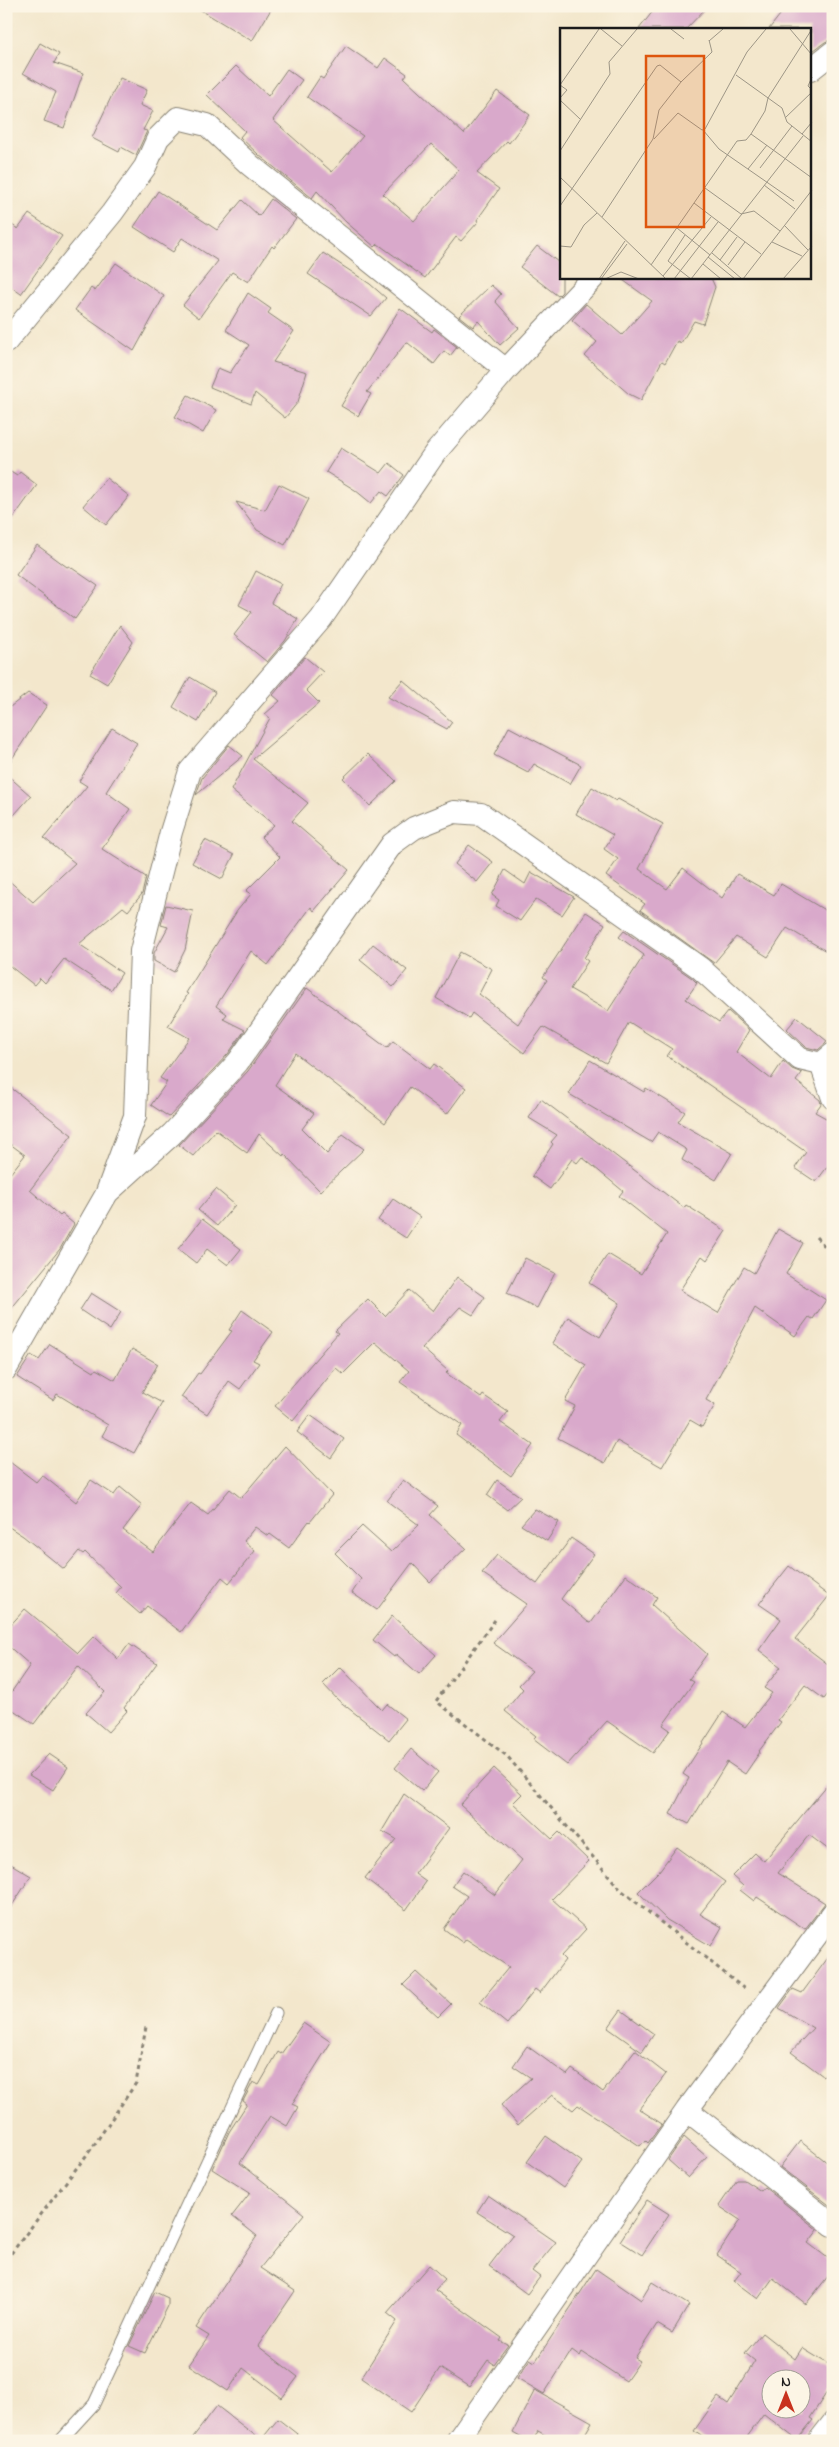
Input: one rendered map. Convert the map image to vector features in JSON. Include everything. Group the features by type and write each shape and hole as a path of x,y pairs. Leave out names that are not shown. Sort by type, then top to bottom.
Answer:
{"street":[{"path":"812,68 833,52"},
{"path":"6,342 112,213 145,167 158,138 178,118 207,124 250,165 506,370"},
{"path":"6,1369 106,1195 135,1116 141,951 171,832 190,771 321,619 435,453 506,370 591,279"},
{"path":"106,1195 172,1134 238,1062 392,844 414,828 454,812 481,814 700,968 800,1059 827,1059 833,1098"},
{"path":"457,2441 688,2110 833,1913"},
{"path":"688,2110 833,2225"},
{"path":"819,2441 833,2423"}],"lane":[{"path":"60,2441 94,2404 276,2013"}],"path":[{"path":"816,1237 833,1255"},
{"path":"495,1620 436,1701 507,1756 621,1890 765,2006"},
{"path":"6,2260 92,2148 136,2083 146,2027"}],"building":[{"path":"194,6 273,6 252,41"},
{"path":"657,6 708,6 687,28 640,28"},
{"path":"787,6 833,6 833,39 825,42 812,52 812,28 770,28"},
{"path":"40,43 59,54 54,63 83,73 64,128 44,121 56,92 23,73"},
{"path":"346,46 378,68 385,58 407,74 404,78 464,134 497,91 530,115 509,143 507,141 477,173 499,189 477,220 478,222 461,241 456,237 425,278 378,244 375,247 346,222 317,191 312,198 259,155 240,137 245,131 207,95 236,66 268,96 287,69 302,80 273,120 332,172 363,136 307,97 320,77 323,79","holes":["431,144 459,170 414,221 383,194"]},
{"path":"120,78 147,90 140,105 153,111 143,130 147,131 136,155 121,147 119,152 92,138"},
{"path":"158,191 217,230 242,200 259,216 271,199 296,219 274,248 272,246 248,282 232,272 199,318 183,305 218,261 182,238 173,252 134,227"},
{"path":"29,214 62,236 21,294 6,283 6,221 18,229"},
{"path":"537,246 560,263 562,292 558,296 520,267"},
{"path":"323,253 370,284 386,298 371,316 308,274"},
{"path":"116,263 164,296 134,351 75,310 91,288 95,291"},
{"path":"621,279 711,279 715,287 703,324 694,321 681,343 677,341 665,363 662,361 641,400 629,394 585,356 597,342 572,320 586,304 622,335 652,301"},
{"path":"491,285 501,294 495,301 519,328 500,345 478,321 473,327 459,316"},
{"path":"248,293 271,309 268,313 294,331 273,362 307,372 298,402 285,418 255,393 251,404 210,387 218,368 230,373 249,345 226,330"},
{"path":"400,308 432,332 434,329 457,347 450,356 444,351 434,364 408,343 405,344 367,392 371,394 358,416 341,406"},
{"path":"188,395 216,410 203,433 175,417"},
{"path":"341,448 381,473 389,463 404,475 388,496 381,491 371,503 355,490 326,472"},
{"path":"6,469 17,476 20,472 37,485 6,528"},
{"path":"106,478 129,496 106,525 83,506"},
{"path":"279,484 309,499 285,545 257,530 236,502 265,510"},
{"path":"37,545 67,567 69,566 98,586 75,619 16,575"},
{"path":"256,571 281,584 271,603 298,619 285,641 267,662 234,635 252,612 239,605"},
{"path":"120,625 133,642 107,684 90,674"},
{"path":"305,657 323,672 306,690 319,703 253,759 308,803 292,821 349,870 314,911 311,907 268,965 251,951 216,1006 227,1014 223,1019 245,1030 228,1054 169,1117 151,1105 167,1082 160,1078 189,1038 168,1026 188,994 186,993 237,911 251,894 246,891 280,857 261,837 274,825 231,790 270,718 265,714 280,701 273,695"},
{"path":"190,677 215,692 198,722 173,707"},
{"path":"403,680 452,722 447,729 388,697"},
{"path":"28,693 47,705 6,768 6,710"},
{"path":"509,727 581,765 570,784 534,764 528,773 494,755"},
{"path":"112,728 137,743 106,792 130,809 102,849 146,877 142,894 128,911 123,907 79,944 122,973 111,990 64,959 45,983 40,978 34,985 6,963 6,878 33,902 75,863 44,838 87,786 79,781"},
{"path":"229,745 243,756 196,795 202,778"},
{"path":"368,754 396,781 370,806 343,778"},
{"path":"6,774 31,796 6,824"},
{"path":"592,787 663,824 639,869 667,889 683,868 722,898 737,874 774,895 781,884 833,915 833,955 787,928 768,957 736,937 714,963 640,910 645,904 606,876 618,859 604,849 613,835 576,814"},
{"path":"205,840 234,855 222,879 192,863"},
{"path":"469,845 493,862 477,882 455,864"},
{"path":"505,870 525,884 531,872 574,897 562,915 536,899 520,921 496,906 499,900 492,895"},
{"path":"166,905 193,911 185,950 174,972 154,961 154,953 168,927 161,925"},
{"path":"586,912 605,924 584,958 588,961 570,989 608,1011 644,955 619,937 624,931 692,978 697,983 686,999 719,1022 728,1011 749,1030 736,1052 771,1079 783,1061 792,1069 802,1073 796,1081 820,1100 821,1104 815,1112 833,1122 833,1159 816,1182 795,1168 806,1152 667,1056 672,1049 629,1022 606,1063 543,1027 524,1053 472,1013 469,1018 436,998 460,952 492,969 479,994 518,1024 547,980 543,977"},
{"path":"373,944 407,970 393,987 360,960"},
{"path":"307,988 387,1048 393,1041 430,1069 434,1064 466,1088 447,1114 410,1087 385,1123 295,1053 275,1085 314,1113 302,1129 327,1154 343,1134 364,1149 320,1191 284,1154 283,1156 259,1134 247,1153 216,1130 193,1156 179,1145 248,1071"},
{"path":"797,1017 827,1041 818,1050 806,1047 787,1029"},
{"path":"590,1060 644,1092 646,1088 685,1112 678,1122 732,1153 716,1180 682,1160 687,1150 658,1132 651,1142 569,1094"},
{"path":"6,1084 72,1135 30,1190 60,1216 62,1214 74,1224 60,1249 6,1315 6,1179 25,1155 6,1141"},
{"path":"541,1099 684,1208 686,1205 726,1231 707,1260 702,1256 680,1290 718,1313 744,1267 754,1273 778,1229 803,1243 786,1274 826,1300 813,1319 809,1317 795,1336 755,1308 706,1400 715,1405 702,1427 690,1420 662,1467 617,1441 605,1463 558,1438 575,1406 565,1401 586,1365 552,1343 568,1317 600,1337 620,1303 589,1283 608,1254 641,1274 667,1234 619,1196 623,1191 582,1157 577,1163 572,1159 550,1189 532,1176 557,1135 529,1118"},
{"path":"216,1189 235,1205 217,1226 198,1210"},
{"path":"393,1199 420,1217 406,1238 378,1220"},
{"path":"202,1219 241,1249 228,1265 207,1249 196,1263 178,1249"},
{"path":"525,1258 555,1273 537,1308 507,1293"},
{"path":"457,1277 485,1297 473,1315 460,1307 422,1348 448,1371 446,1373 481,1398 483,1395 508,1412 500,1422 533,1445 511,1476 456,1435 462,1425 400,1382 409,1371 375,1342 343,1374 336,1368 293,1421 275,1406 338,1333 335,1331 368,1299 385,1316 409,1290 433,1311"},
{"path":"91,1293 121,1312 110,1330 80,1310"},
{"path":"242,1310 273,1332 253,1360 259,1363 240,1389 229,1381 207,1414 181,1397 232,1331 229,1330"},
{"path":"50,1344 94,1372 96,1369 115,1380 132,1349 158,1364 142,1392 162,1403 134,1453 102,1436 108,1425 57,1394 53,1400 17,1377 31,1355 39,1360"},
{"path":"310,1415 344,1439 331,1458 297,1432"},
{"path":"285,1446 332,1495 289,1548 270,1534 268,1536 255,1527 244,1541 255,1551 229,1583 222,1577 181,1632 147,1606 140,1614 116,1593 121,1587 85,1552 83,1554 79,1551 64,1569 23,1536 6,1525 6,1459 36,1482 42,1475 76,1502 91,1480 114,1495 120,1487 142,1505 123,1530 153,1552 191,1503 208,1515 230,1489 241,1498"},
{"path":"403,1480 438,1506 430,1515 466,1548 430,1582 412,1563 377,1610 352,1593 361,1579 335,1553 362,1526 391,1552 419,1525 387,1501"},
{"path":"497,1480 521,1497 507,1510 487,1495"},
{"path":"535,1509 559,1522 547,1541 521,1525"},
{"path":"571,1538 594,1554 561,1599 591,1623 626,1575 657,1597 652,1605 707,1654 689,1679 694,1682 663,1725 670,1730 653,1753 607,1721 567,1765 533,1739 536,1736 505,1711 523,1689 519,1685 532,1671 493,1643 527,1604 482,1573 497,1555 537,1584"},
{"path":"789,1566 829,1596 795,1639 833,1668 833,1688 824,1699 805,1685 778,1720 781,1722 759,1751 745,1774 727,1762 689,1824 670,1814 689,1778 683,1774 723,1712 745,1727 772,1693 764,1688 781,1667 759,1650 781,1619 759,1604"},
{"path":"25,1609 78,1653 94,1636 118,1659 129,1644 157,1663 124,1708 127,1711 108,1732 86,1713 105,1692 78,1666 34,1724 6,1705 6,1700 30,1665 6,1644 6,1630"},
{"path":"392,1616 436,1655 419,1674 396,1654 394,1657 373,1640"},
{"path":"340,1667 382,1710 387,1704 406,1719 389,1740 338,1700 323,1684"},
{"path":"411,1749 438,1772 422,1791 395,1768"},
{"path":"49,1754 68,1767 53,1790 29,1775"},
{"path":"494,1768 522,1794 513,1803 552,1839 559,1832 589,1861 552,1899 586,1929 561,1956 565,1960 540,1993 535,1989 507,2024 480,2002 509,1967 466,1939 463,1943 444,1929 467,1896 452,1886 463,1871 495,1895 522,1860 460,1805"},
{"path":"833,1778 833,1853 809,1835 778,1873 825,1903 805,1929 757,1897 754,1901 740,1890 743,1886 732,1876 755,1853 764,1861"},
{"path":"404,1794 449,1828 415,1874 426,1882 406,1910 365,1878 396,1839 382,1831"},
{"path":"677,1847 725,1882 700,1914 722,1927 711,1946 667,1920 638,1892 659,1871"},
{"path":"6,1861 31,1876 6,1915"},
{"path":"833,1951 833,2065 823,2076 791,2052 813,2028 779,2008 793,1989 802,1993"},
{"path":"416,1972 451,2004 438,2017 403,1985"},
{"path":"621,2010 654,2034 642,2052 608,2028"},
{"path":"303,2023 331,2042 292,2104 298,2107 287,2126 270,2116 240,2163 304,2214 260,2268 295,2291 258,2346 298,2377 282,2398 243,2368 228,2391 189,2365 209,2336 196,2328 257,2236 232,2216 250,2193 212,2169 229,2132 247,2104 243,2101 253,2082 259,2085 278,2052 281,2054"},
{"path":"527,2046 567,2075 572,2069 603,2092 635,2050 666,2074 639,2109 662,2124 648,2143 645,2140 640,2146 578,2105 573,2110 552,2095 518,2125 501,2105 531,2078 513,2066"},
{"path":"546,2136 582,2162 563,2188 527,2162"},
{"path":"684,2137 707,2157 688,2178 668,2160"},
{"path":"800,2141 833,2167 833,2208 780,2167"},
{"path":"737,2180 744,2180 761,2191 764,2187 818,2230 808,2243 833,2262 833,2270 806,2304 773,2278 758,2299 734,2281 741,2272 717,2255 740,2220 719,2206"},
{"path":"488,2195 556,2242 532,2271 540,2277 527,2294 489,2266 513,2235 477,2212"},
{"path":"647,2200 669,2214 642,2255 620,2241"},
{"path":"429,2265 445,2279 435,2290 502,2338 500,2341 508,2345 494,2364 488,2360 469,2387 440,2368 411,2412 361,2378 397,2321 387,2313"},
{"path":"596,2269 641,2300 652,2282 689,2305 672,2333 657,2324 635,2358 640,2361 626,2381 582,2352 580,2356 572,2350 544,2394 517,2378 530,2359 535,2362"},
{"path":"155,2292 168,2298 168,2306 145,2353 129,2346"},
{"path":"762,2333 795,2359 802,2348 833,2367 833,2383 812,2415 812,2370 762,2370 762,2417 744,2441 708,2441 694,2431 718,2397 728,2404 755,2361 745,2353"},
{"path":"535,2390 592,2422 581,2441 556,2441 538,2431 533,2441 529,2441 513,2432"},
{"path":"217,2406 261,2440 278,2419 306,2441 190,2441"},
{"path":"772,2420 813,2420 797,2440"}]}
